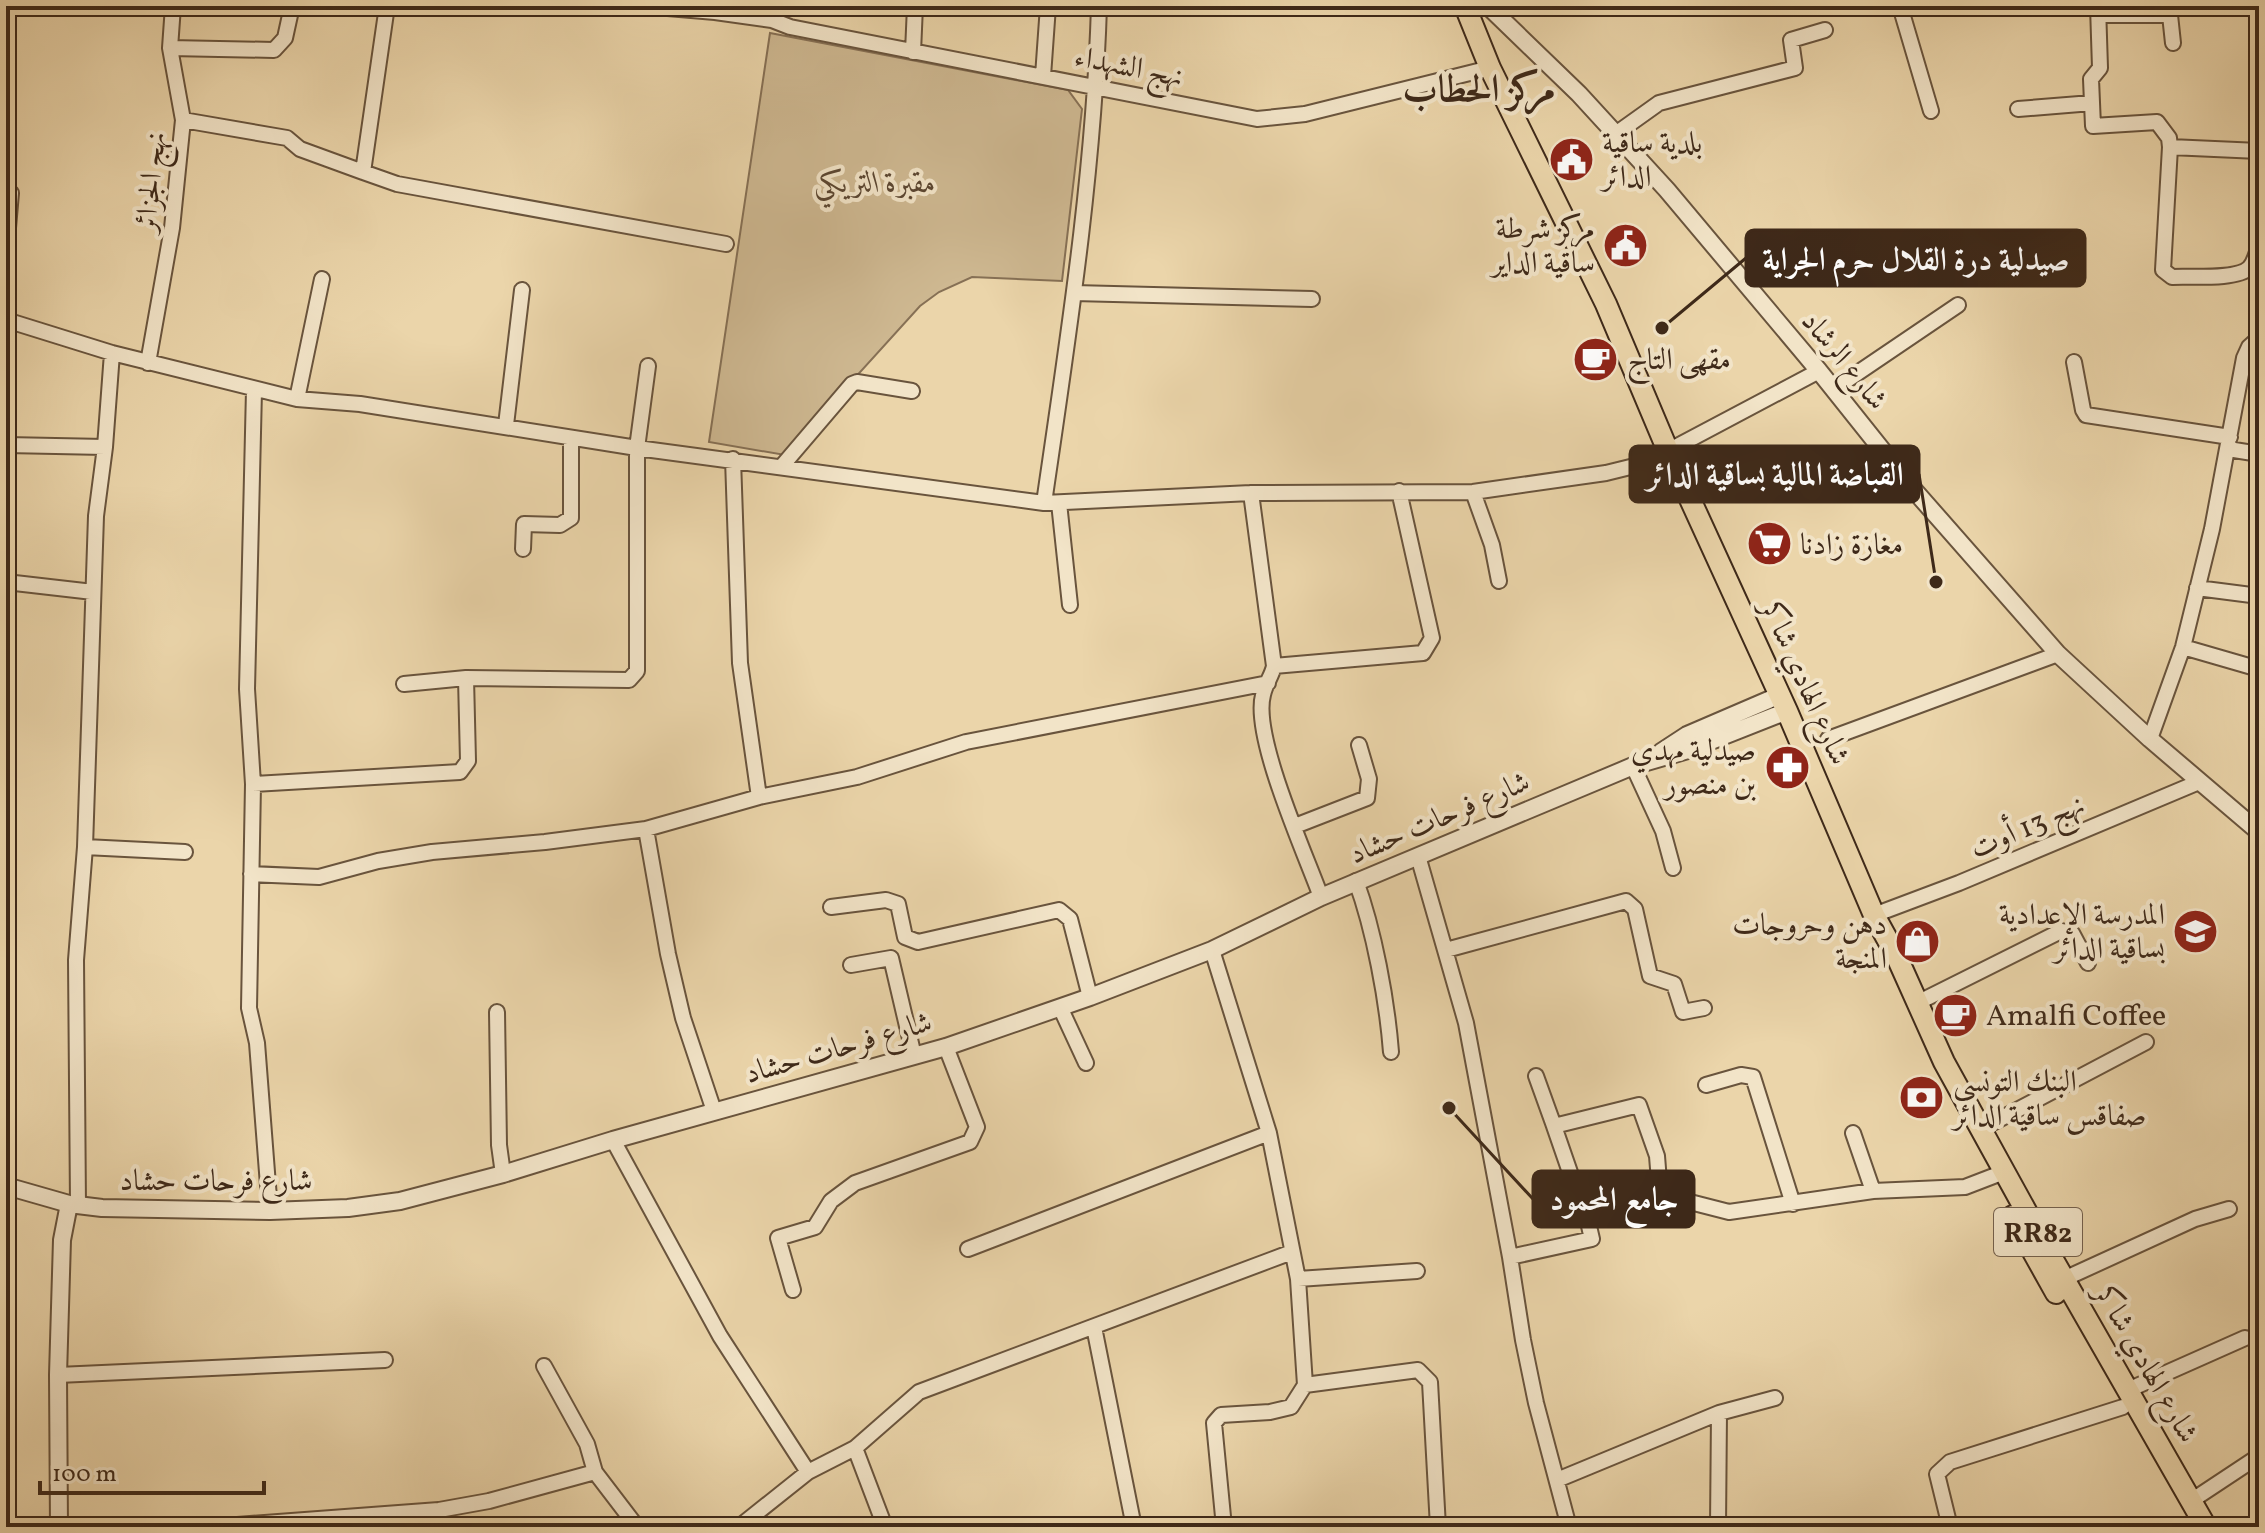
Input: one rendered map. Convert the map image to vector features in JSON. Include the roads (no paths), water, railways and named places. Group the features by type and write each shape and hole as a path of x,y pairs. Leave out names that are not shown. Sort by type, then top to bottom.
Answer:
{"main road":[{"name":"RR82","path":"1456,6 1473,12 1490,68"},
{"name":"شارع الهادي شاكر","path":"1490,68 1606,304 1670,454 1784,703 1878,923 1896,955 1944,1062 1981,1129 1999,1175"},
{"name":"شارع الهادي شاكر","path":"1878,923 1883,961 1930,1063 1999,1175 2125,1398 2206,1527"},
{"name":"شارع الهادي شاكر","path":"2041,1254 2064,1279 2091,1340"},
{"name":"شارع الهادي شاكر","path":"2125,1398 2191,1527"}],"street":[{"name":"نهج الجزائر","path":"148,363 172,228 183,120 170,48 173,6"},
{"path":"170,48 274,50 285,38 292,6"},
{"path":"363,172 387,6"},
{"name":"نهج الشهداء","path":"644,6 772,13 790,27 1257,119 1282,118 1490,68"},
{"path":"913,52 915,6"},
{"path":"1043,76 1048,6"},
{"path":"1070,605 1052,503 1097,86 1099,6"},
{"path":"1900,6 1931,111"},
{"path":"2173,43 2170,10 2098,10 2100,68 2091,79 2093,126 2157,122 2169,138 2163,270 2172,277 2238,274 2249,268 2258,253"},
{"name":"شارع الرشاد","path":"1473,12 1493,11 1617,133 1834,389 1924,502 2058,654 2150,739 2259,832"},
{"path":"1617,133 1659,103 1795,68 1791,40 1825,30"},
{"path":"2018,109 2092,103"},
{"path":"183,120 287,138 300,149 397,184 726,244"},
{"path":"2170,147 2259,151"},
{"path":"6,251 11,193"},
{"path":"297,399 322,279"},
{"path":"506,425 522,290"},
{"path":"1074,293 1312,299"},
{"path":"1834,389 1958,305"},
{"path":"6,320 148,363 297,399 360,404 637,448 859,476 957,493 1052,503 1251,493 1473,492 1606,473 1670,454 1819,371"},
{"path":"2150,739 2183,647 2229,443 2244,358 2249,347 2259,338"},
{"path":"59,1527 58,1375 62,1240 73,1204 76,960 85,847 96,516 112,353"},
{"path":"2074,362 2086,415 2229,443 2259,454"},
{"path":"404,684 466,678 629,680 637,671 637,448 648,366"},
{"path":"782,466 852,384 857,382 912,391"},
{"path":"254,390 247,689 253,784 249,1008 257,1043 270,1211"},
{"path":"523,549 524,524 560,525 571,518 571,438"},
{"path":"6,445 105,447"},
{"path":"733,459 740,663 759,797"},
{"path":"1274,666 1423,653 1432,638 1399,491"},
{"path":"1473,492 1492,545 1499,581"},
{"path":"1251,493 1274,666 1262,696 1269,757 1321,897"},
{"path":"6,582 93,592"},
{"path":"2197,588 2259,596"},
{"path":"2183,647 2259,669"},
{"path":"1828,739 2058,654"},
{"path":"253,784 460,772 468,761 466,678"},
{"path":"251,874 319,877 378,861 432,852 646,829 759,797 857,777 966,742 1268,683"},
{"name":"شارع فرحات حشاد","path":"6,1186 73,1204 102,1208 270,1211 348,1208 400,1201 503,1174 714,1111 946,1047 1090,997 1212,950 1356,881 1640,764 1687,735 1784,703"},
{"path":"1295,826 1367,798 1369,779 1359,745"},
{"path":"1640,764 1673,868"},
{"name":"نهج 13 أوت","path":"1878,923 1959,883 2199,782"},
{"path":"646,829 668,954 683,1018 714,1111"},
{"path":"85,847 185,852"},
{"path":"1418,856 1466,1023 1530,1378 1569,1527"},
{"path":"1356,881 1389,1025 1391,1052"},
{"path":"831,907 886,900 898,904 905,937 918,942 1059,910 1070,919 1090,997"},
{"path":"1446,950 1626,901 1635,909 1650,976 1674,984 1683,1012 1704,1008"},
{"path":"1917,1003 2061,931 2072,933 2088,963"},
{"path":"1212,950 1269,1133 1298,1279 1305,1385 1291,1407 1270,1412 1221,1415 1214,1423 1224,1527"},
{"path":"851,965 891,958 914,1056"},
{"path":"1060,1007 1086,1063"},
{"path":"497,1012 499,1145 503,1174"},
{"path":"1981,1129 2146,1042"},
{"path":"793,1290 778,1238 815,1227 831,1201 855,1183 970,1142 977,1127 946,1047"},
{"path":"1706,1085 1741,1075 1753,1077 1793,1204"},
{"path":"1536,1076 1573,1181 1542,1189"},
{"path":"1554,1126 1639,1105 1657,1156 1663,1192 1729,1212 1873,1191 1965,1187 1999,1175"},
{"path":"968,1249 1269,1133"},
{"path":"1853,1133 1873,1191"},
{"path":"613,1140 720,1336 808,1472"},
{"path":"1510,1257 1592,1239 1582,1196 1659,1181"},
{"path":"2064,1279 2195,1219 2229,1209"},
{"path":"739,1527 808,1472 855,1448 919,1392 1292,1252"},
{"path":"1298,1279 1417,1271"},
{"path":"1094,1327 1134,1527"},
{"path":"1950,1527 1937,1474 1950,1462 2125,1398 2245,1338"},
{"path":"58,1375 385,1360"},
{"path":"544,1366 587,1444 595,1472 637,1527"},
{"path":"1305,1385 1418,1370 1430,1382 1438,1527"},
{"path":"1557,1480 1719,1413 1775,1398"},
{"path":"1718,1527 1719,1413"},
{"path":"855,1448 885,1527"},
{"path":"2191,1501 2259,1456"},
{"path":"170,1527 224,1526 439,1510 489,1501 595,1472"}],"place":[{"name":"بلدية ساقية الدائر","path":"1571,159"},
{"name":"مركز شرطة ساقية الداير","path":"1626,245"},
{"name":"صيدلية درة القلال حرم الجراية","path":"1662,328"},
{"name":"مقهى التاج","path":"1596,359"},
{"name":"مغازة زادنا","path":"1769,544"},
{"name":"القباضة المالية بساقية الدائر","path":"1936,582"},
{"name":"صيدلية مهدي بن منصور","path":"1787,767"},
{"name":"المدرسة الإعدادية بساقية الدائر","path":"2196,931"},
{"name":"دهن وحروجات المنجة","path":"1918,941"},
{"name":"Amalfi Coffee","path":"1955,1015"},
{"name":"البنك التونسي صفاقس ساقية الدائر","path":"1922,1098"},
{"name":"جامع المحمود","path":"1449,1108"}],"district":[{"name":"مركز الحطاب","path":"1479,88"}],"park label":[{"name":"مقبرة التريكي","path":"875,182"}]}
